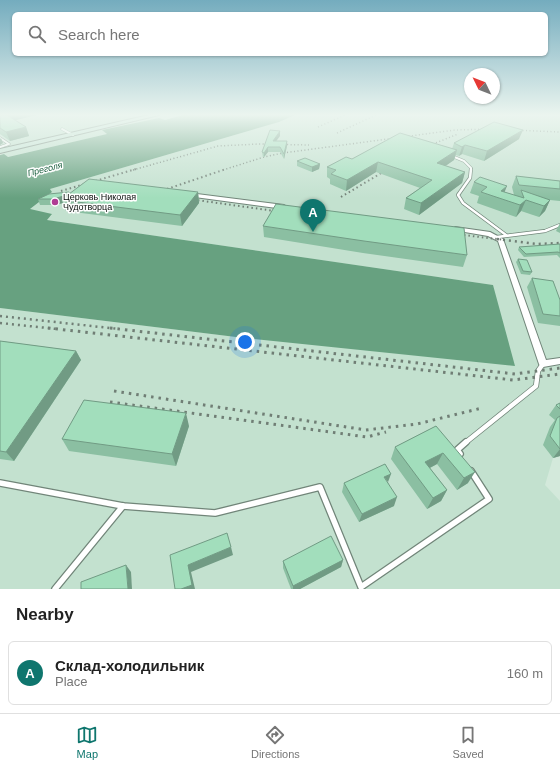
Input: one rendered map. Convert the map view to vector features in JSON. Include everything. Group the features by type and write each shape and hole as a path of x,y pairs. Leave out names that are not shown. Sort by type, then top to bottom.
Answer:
{"main road":[{"path":"0,151 38,142"}],"street":[{"path":"185,194 287,208"},
{"path":"451,229 490,234 497,236 501,240 543,364 560,361"}],"lane":[{"path":"0,147 9,144 7,142"},
{"path":"451,156 464,161 471,168 470,178 458,195 463,203 506,235"},
{"path":"497,236 545,231 560,225"},
{"path":"465,462 457,450 536,386 538,371 543,364"},
{"path":"0,483 123,506 215,513 320,487 361,587 489,499 469,469"},
{"path":"55,589 123,506"}],"shaded area":[{"path":"0,142 25,142 0,148"},
{"path":"43,142 71,142 7,157 2,152"},
{"path":"209,142 560,142 560,409 550,414 558,422 553,458 545,485 560,501 560,589 0,589 0,308 244,338 493,285 46,220 52,215 29,210 52,192 50,189"}],"water":[{"name":"Преголя","path":"70,142 209,142 50,189 52,192 30,209 52,214 47,220 493,285 515,366 244,338 0,308 0,155 4,154 8,157"}],"building":[{"path":"265,142 287,142 284,154 280,147 268,147 264,153 262,152"},
{"path":"382,142 432,142 457,150 437,163 465,172 421,203 406,198 432,180 378,162 347,180 331,174 336,170 327,167 346,157 352,159"},
{"path":"502,142 487,151 465,145 462,147 454,143"},
{"path":"305,158 320,164 312,167 297,161"},
{"path":"516,176 560,181 560,189 519,185"},
{"path":"480,177 507,186 501,191 524,198 521,190 550,200 544,206 526,200 520,205 481,192 487,187 474,182"},
{"path":"89,179 198,192 180,215 61,200"},
{"path":"69,192 67,195 53,199 38,199 49,194"},
{"path":"276,204 464,228 467,255 263,226"},
{"path":"560,244 560,253 526,254 519,247"},
{"path":"518,259 527,260 532,272 523,271"},
{"path":"532,278 553,281 560,300 560,316 543,314"},
{"path":"0,341 76,351 6,452 0,451"},
{"path":"84,400 186,413 172,454 62,439"},
{"path":"560,403 560,409 556,405"},
{"path":"560,416 560,449 550,436 557,418"},
{"path":"436,426 475,472 464,478 443,453 425,462 447,490 433,498 395,447"},
{"path":"385,464 391,474 384,477 397,497 362,514 344,483"},
{"path":"227,533 231,547 188,565 192,585 181,589 175,589 170,555"},
{"path":"331,536 343,560 293,586 283,561"},
{"path":"126,565 128,589 81,589 81,582"}],"railway":[{"path":"224,170 264,157 283,153 362,142"},
{"path":"423,148 437,142"},
{"path":"133,170 218,146 259,144 309,145"},
{"path":"61,191 136,169"},
{"path":"341,197 388,169"},
{"path":"167,189 224,170"},
{"path":"189,199 282,212"},
{"path":"455,234 505,240"},
{"path":"497,239 505,240"},
{"path":"505,240 537,244 560,243"},
{"path":"0,316 114,328"},
{"path":"0,323 56,329"},
{"path":"48,328 56,329"},
{"path":"114,328 119,329"},
{"path":"114,328 515,374 560,368"},
{"path":"56,329 513,380 560,374"},
{"path":"114,391 366,430 417,424 482,408"},
{"path":"110,402 367,437 386,432"}],"place":[{"name":"Церковь Николая Чудотворца","path":"55,202"},
{"name":"Склад-холодильник","path":"313,232"}]}
